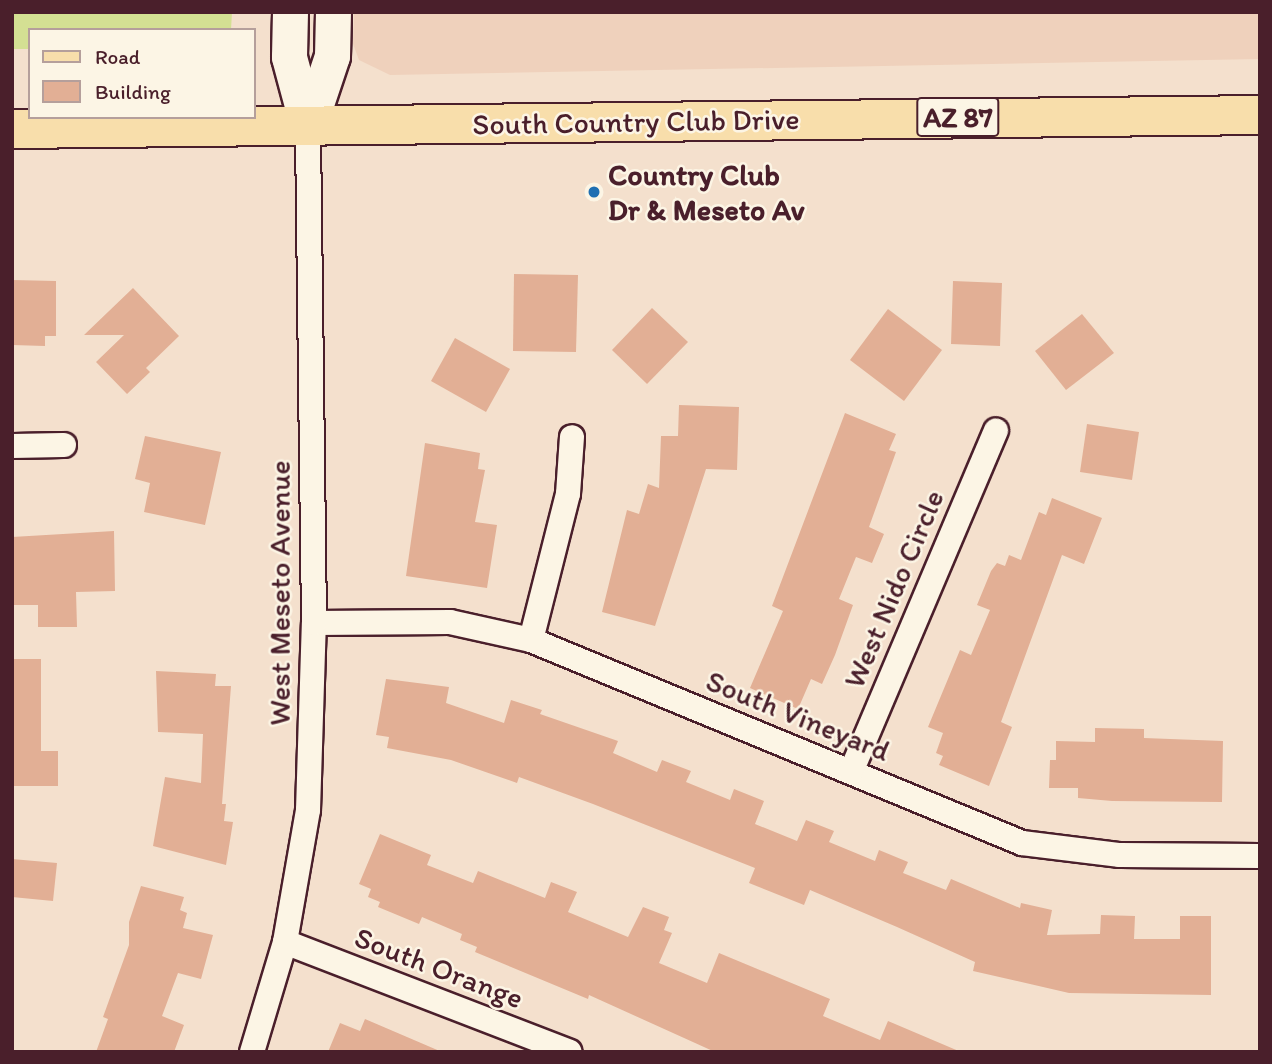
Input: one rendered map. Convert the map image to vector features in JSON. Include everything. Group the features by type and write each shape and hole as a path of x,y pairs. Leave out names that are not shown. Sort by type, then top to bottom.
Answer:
{"main road":[{"name":"South Country Club Drive","path":"12,130 1260,115"}],"street":[{"path":"290,12 289,57 308,128"},
{"path":"308,128 332,56 333,12"},
{"name":"West Meseto Avenue","path":"252,1052 285,942 308,810 314,623 308,128"},
{"name":"West Nido Circle","path":"850,772 996,430"},
{"path":"531,640 568,494 572,436"},
{"path":"12,446 64,445"},
{"name":"South Vineyard","path":"314,623 450,622 531,640 1022,843 1121,855 1260,856"},
{"name":"South Orange","path":"285,942 570,1052"}],"shaded area":[{"path":"354,12 1260,12 1260,59 390,75 359,60 353,44"}],"green space":[{"path":"12,12 232,12 231,28 28,28 28,49 12,49"}],"building":[{"path":"514,274 578,275 576,352 513,351"},
{"path":"12,280 56,281 56,336 45,336 45,346 12,345"},
{"path":"953,281 1002,283 1000,346 951,344"},
{"path":"133,288 179,336 146,368 150,372 127,394 96,362 124,335 84,335"},
{"path":"652,308 688,342 647,384 612,350"},
{"path":"888,309 942,350 904,401 850,360"},
{"path":"1082,314 1114,353 1066,390 1035,351"},
{"path":"455,338 510,369 486,412 431,381"},
{"path":"679,405 739,407 737,470 706,469 655,626 602,612 627,510 639,514 648,484 659,488 661,436 678,436"},
{"path":"845,413 896,434 889,450 896,452 869,527 884,534 872,563 856,557 839,599 853,605 835,655 822,684 811,679 798,709 750,688 783,611 772,606"},
{"path":"1087,424 1139,432 1132,480 1080,472"},
{"path":"145,436 221,452 205,525 144,512 150,483 135,479"},
{"path":"425,443 480,453 478,469 485,470 475,522 497,525 487,588 406,576"},
{"path":"1052,498 1102,518 1084,564 1062,555 1001,722 1012,727 989,786 939,765 943,756 936,753 943,733 928,727 960,650 971,655 990,610 977,605 991,571 997,563 1005,566 1009,555 1021,560 1039,512 1046,515"},
{"path":"114,531 115,591 76,592 77,627 38,627 38,605 12,605 12,537"},
{"path":"12,659 41,659 41,751 58,751 58,786 12,786"},
{"path":"156,671 216,674 215,686 231,686 222,804 226,804 224,821 233,822 226,865 153,846 165,777 201,783 203,734 158,732"},
{"path":"386,679 449,687 446,703 504,723 511,700 542,710 540,714 618,741 613,753 657,772 662,760 691,771 686,782 730,800 734,789 764,801 755,824 797,841 806,820 834,831 829,842 875,861 879,850 908,862 903,873 946,890 951,879 1020,908 1021,903 1052,910 1047,935 1100,934 1101,915 1135,916 1134,939 1180,939 1180,916 1211,916 1211,995 1069,993 973,971 975,962 897,927 810,890 804,905 749,883 755,868 593,804 519,777 517,783 451,760 387,748 389,737 376,735"},
{"path":"1095,728 1144,729 1144,738 1223,741 1222,802 1112,801 1078,798 1078,788 1049,788 1050,760 1056,760 1056,741 1095,742"},
{"path":"380,834 431,855 427,865 473,883 478,871 545,898 551,882 577,892 568,912 628,937 643,907 669,917 664,930 672,933 659,963 707,983 719,953 830,999 823,1016 880,1040 888,1021 961,1052 715,1052 589,995 588,999 475,952 477,947 460,940 462,934 422,917 419,924 378,907 380,902 368,897 371,889 359,884"},
{"path":"12,859 57,863 53,901 12,897"},
{"path":"141,886 184,897 180,910 187,913 183,928 213,935 201,979 178,973 162,1016 184,1025 174,1052 96,1052 108,1019 103,1017 129,945 129,922"},
{"path":"365,1019 442,1052 328,1052 340,1023 360,1031"}],"place":[{"name":"Country Club Dr & Meseto Av","path":"594,192"}]}
